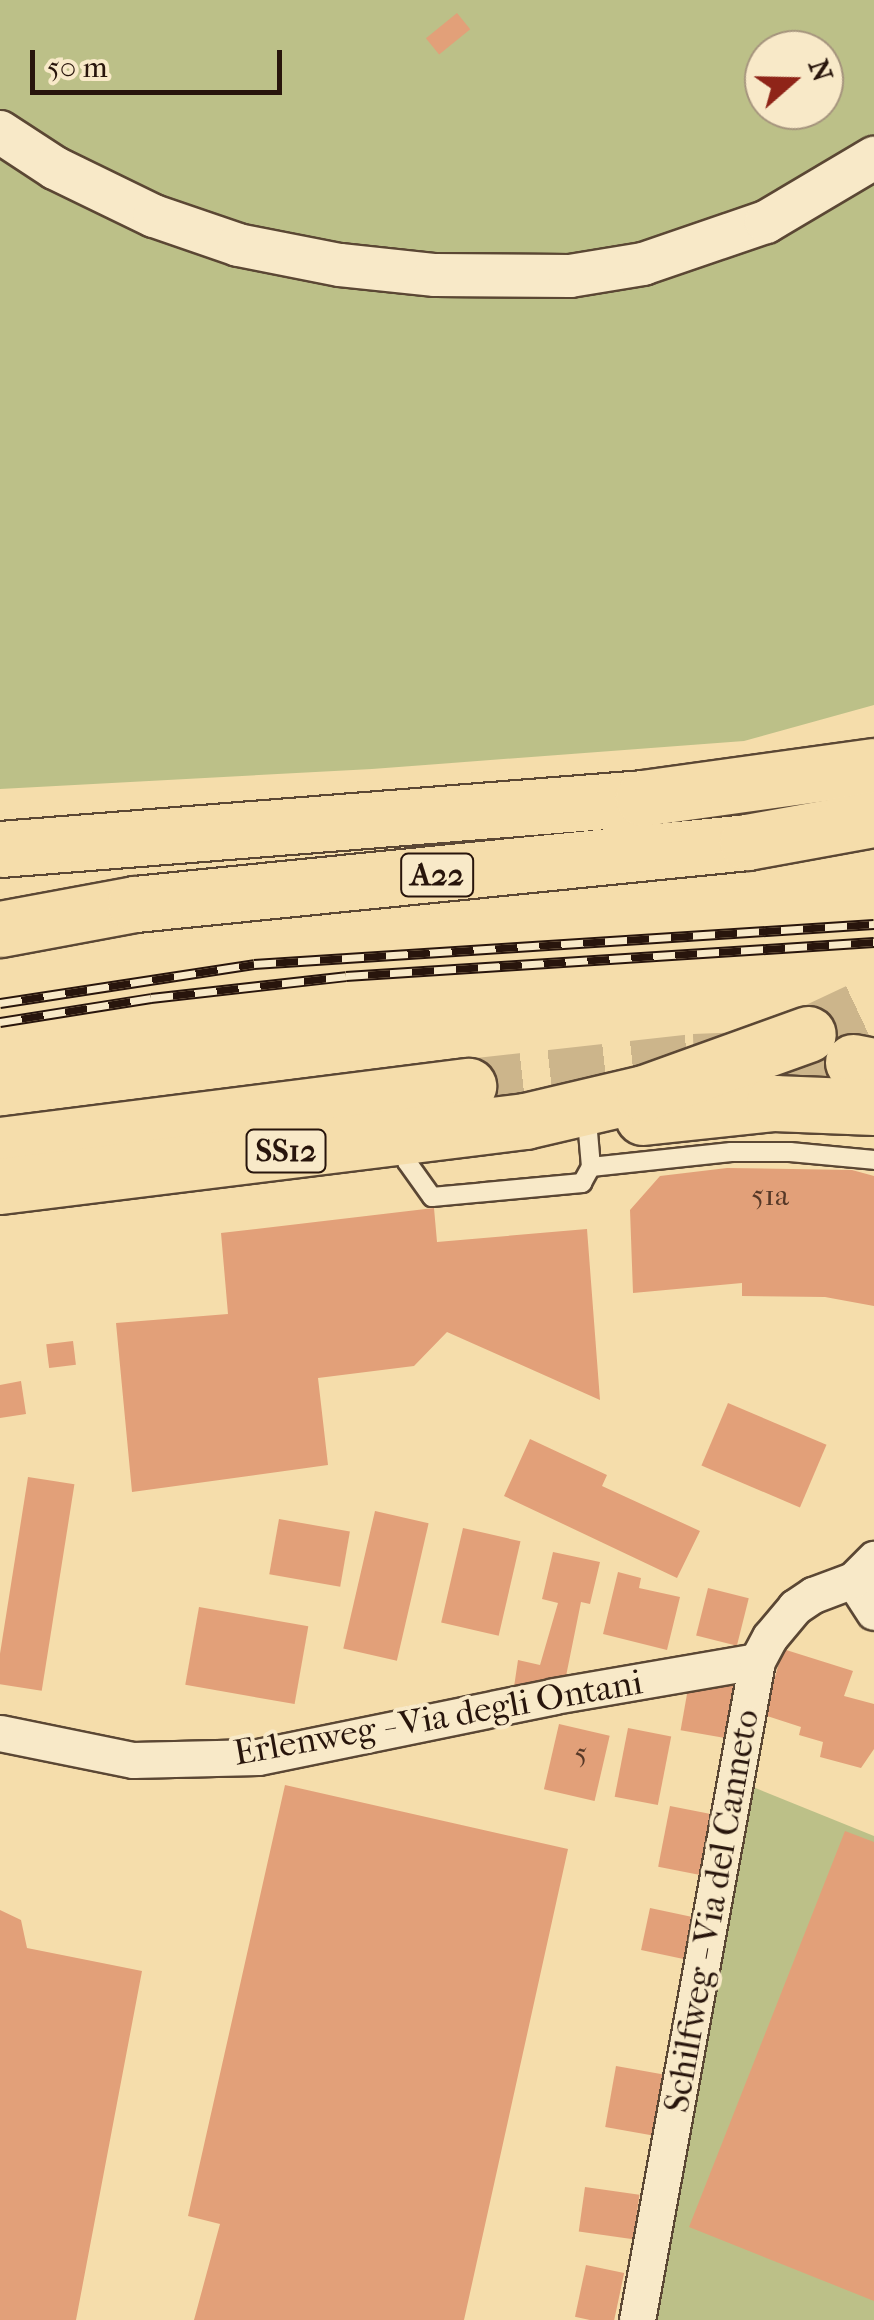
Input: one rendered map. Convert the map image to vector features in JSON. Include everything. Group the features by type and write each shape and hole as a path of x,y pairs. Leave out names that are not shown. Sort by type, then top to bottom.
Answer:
{"main road":[{"name":"A22","path":"0,849 643,798 874,766"},
{"name":"A22","path":"0,929 152,902 747,842 874,819"},
{"name":"SS12","path":"0,1186 525,1121 644,1093 852,1067"},
{"path":"525,1121 589,1144 774,1104 852,1067"},
{"path":"0,1145 468,1086"}],"street":[{"path":"0,132 54,168 154,216 238,245 340,264 434,275 570,276 643,264 766,222 859,168"},
{"path":"864,1570 874,1612"},
{"name":"Schilfweg - Via del Canneto","path":"638,2320 757,1661 770,1637 794,1608 864,1570"},
{"name":"Erlenweg - Via degli Ontani","path":"0,1733 133,1760 258,1757 554,1696 757,1661"}],"lane":[{"path":"402,1137 407,1162 432,1197 582,1183 589,1144 790,1152 874,1160"}],"green space":[{"path":"0,0 874,0 874,705 744,741 372,769 0,789"},
{"path":"753,1787 874,1836 874,2320 654,2320"}],"building":[{"path":"457,13 470,29 439,54 426,38"},
{"path":"727,1168 852,1170 874,1176 874,1306 825,1297 742,1296 742,1283 633,1293 630,1210 660,1176"},
{"path":"434,1208 437,1242 587,1229 600,1400 447,1332 414,1366 318,1378 328,1465 132,1492 116,1323 228,1314 221,1233"},
{"path":"73,1341 76,1365 49,1368 46,1344"},
{"path":"21,1381 26,1414 0,1418 0,1385"},
{"path":"728,1403 826,1445 800,1507 701,1466"},
{"path":"530,1439 607,1475 602,1486 700,1531 677,1578 504,1496"},
{"path":"28,1477 74,1484 42,1691 0,1684 0,1654"},
{"path":"375,1511 429,1523 397,1661 343,1648"},
{"path":"279,1519 350,1532 340,1587 269,1574"},
{"path":"463,1528 520,1541 499,1636 441,1623"},
{"path":"553,1552 600,1562 590,1604 581,1602 563,1691 514,1687 518,1660 540,1665 558,1603 542,1599"},
{"path":"618,1572 641,1578 639,1588 680,1597 667,1650 603,1634"},
{"path":"708,1588 749,1598 737,1646 696,1636"},
{"path":"199,1607 308,1626 295,1704 185,1685"},
{"path":"783,1649 853,1671 844,1696 874,1704 874,1749 861,1768 820,1757 823,1742 799,1735 801,1727 764,1715"},
{"path":"690,1677 737,1685 728,1739 681,1730"},
{"path":"559,1724 610,1736 595,1801 544,1789"},
{"path":"628,1728 671,1736 658,1805 615,1797"},
{"path":"285,1785 568,1849 464,2320 194,2320 220,2224 188,2216"},
{"path":"670,1806 717,1815 705,1876 658,1867"},
{"path":"845,1831 874,1842 874,2301 689,2227"},
{"path":"650,1908 696,1918 687,1960 641,1950"},
{"path":"0,1910 21,1920 27,1948 142,1971 76,2320 0,2320"},
{"path":"616,2066 669,2075 658,2136 605,2127"},
{"path":"585,2187 639,2195 633,2239 579,2232"},
{"path":"586,2265 624,2273 614,2320 575,2317"}],"tunnel":[{"path":"808,1034 874,1003"},
{"path":"468,1086 694,1061 792,1057 853,1062"}],"railway":[{"path":"0,1003 254,964 874,924"},
{"path":"0,1022 151,998 346,976 874,942"}]}
